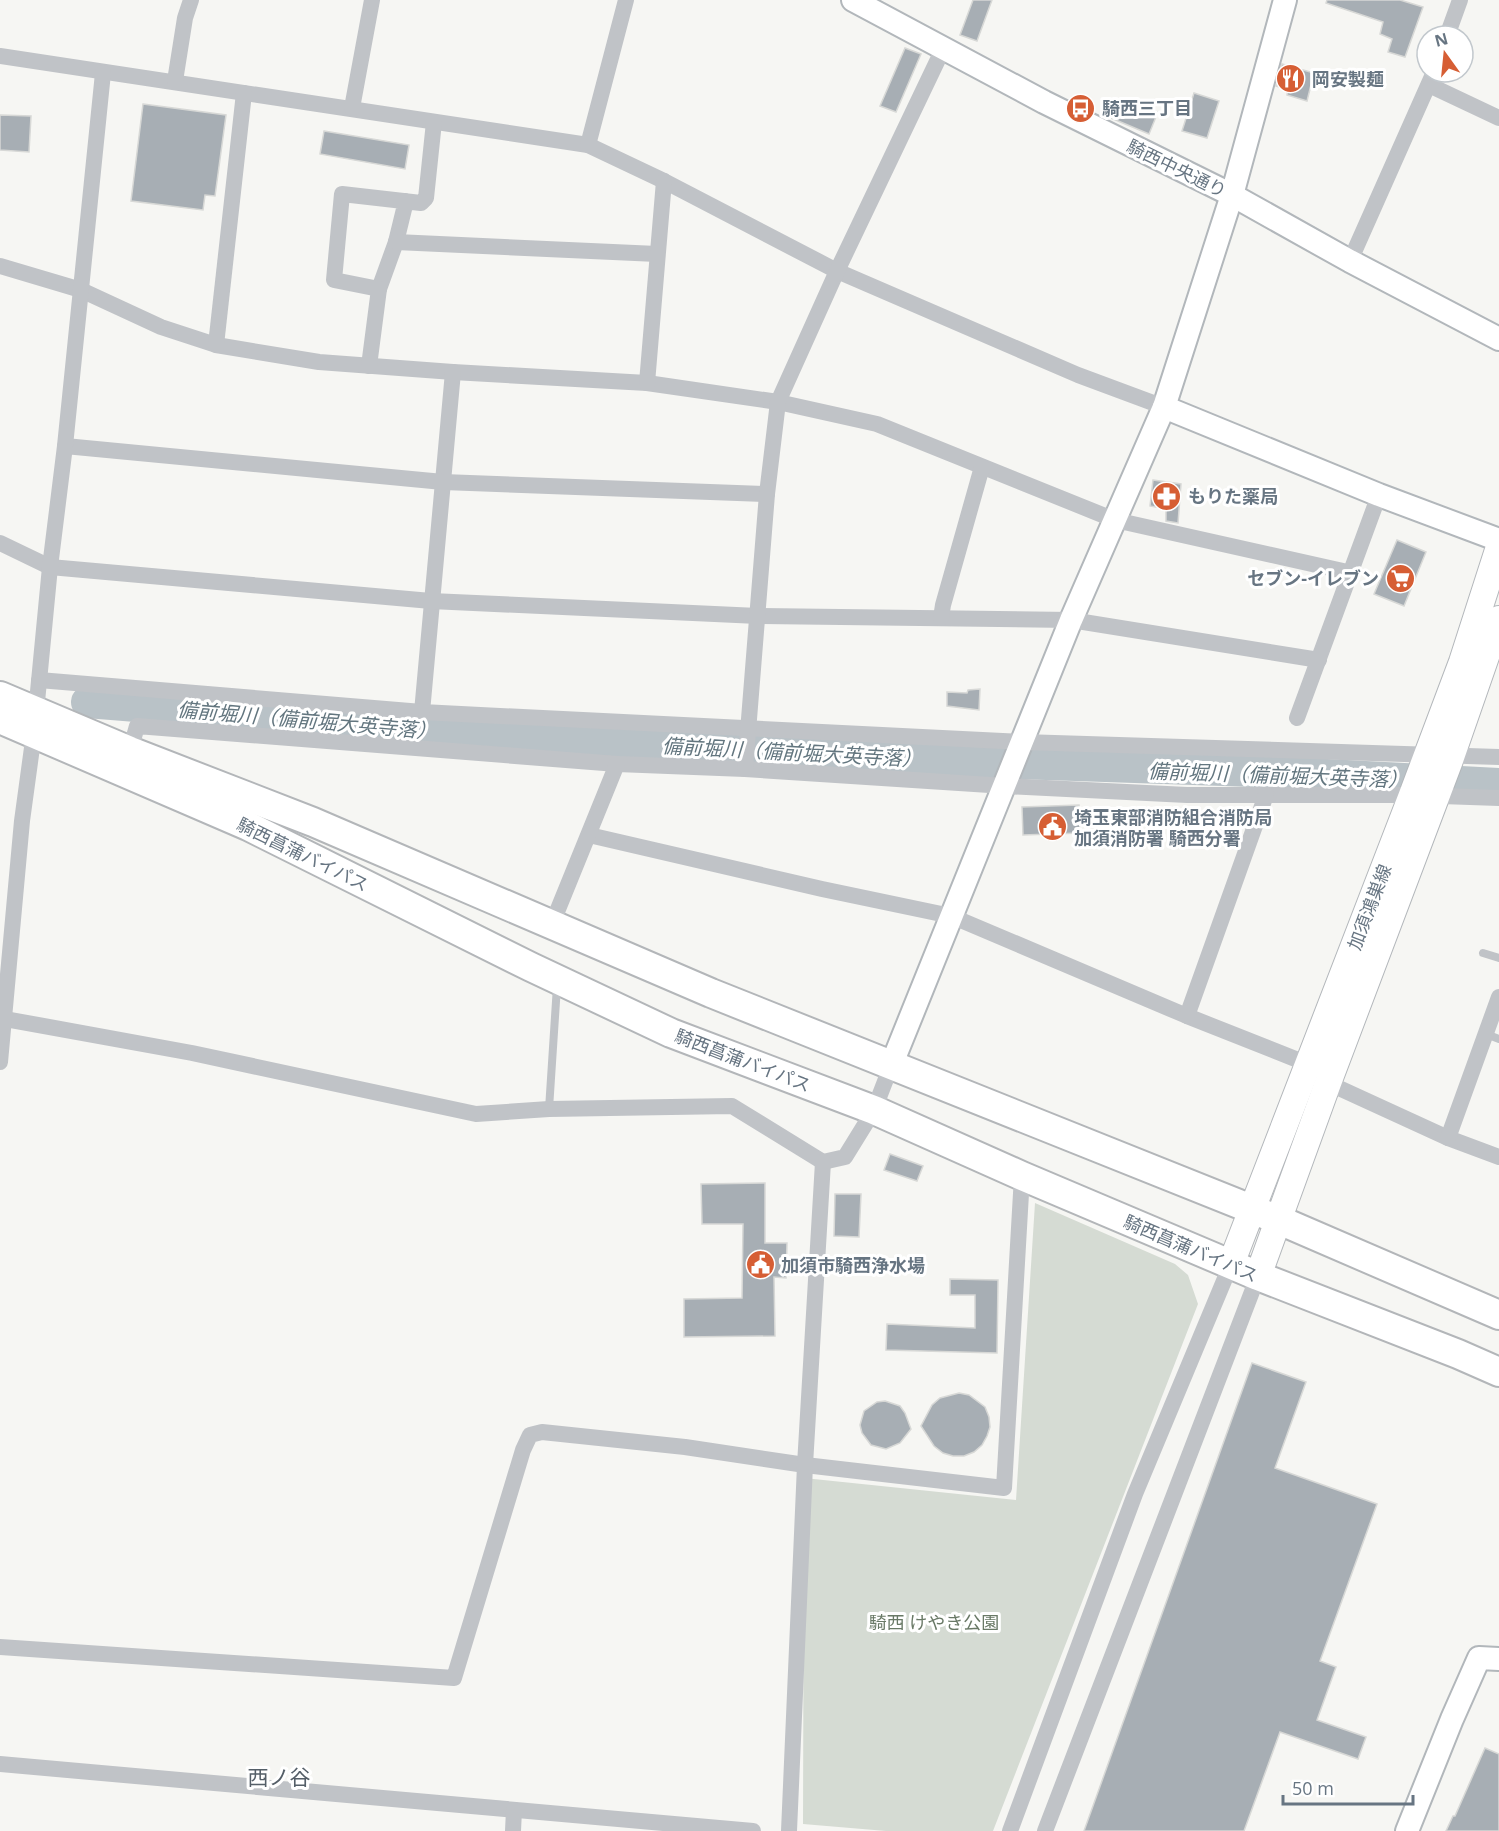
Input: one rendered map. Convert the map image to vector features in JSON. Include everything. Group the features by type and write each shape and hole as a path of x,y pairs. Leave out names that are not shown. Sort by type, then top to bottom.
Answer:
{"highway":[{"name":"騎西菖蒲バイパス","path":"0,696 34,722 671,1033 874,1110 1022,1176 1258,1276 1499,1372"},
{"name":"騎西菖蒲バイパス","path":"0,719 34,722 130,751 313,822 711,993 1266,1215 1499,1315"}],"main road":[{"name":"加須鴻巣線","path":"1438,759 1462,662 1499,547"},
{"name":"加須鴻巣線","path":"1231,1264 1266,1215 1328,1083 1424,796 1499,619"},
{"name":"加須鴻巣線","path":"1258,1276 1266,1215 1308,1064 1424,796"}],"street":[{"path":"176,81 185,18 190,0"},
{"path":"352,108 372,0"},
{"path":"588,145 626,0"},
{"name":"騎西中央通り","path":"853,0 1044,102 1232,195 1350,261 1499,339"},
{"path":"2,1018 192,1053 476,1114 549,1109 732,1106 823,1162 845,1157 874,1110 1071,620 1164,408 1232,195 1285,0"},
{"path":"1451,24 1460,0"},
{"path":"745,767 767,494 778,402 837,271 943,49"},
{"path":"0,56 588,145 664,181 837,271 1078,375 1379,495 1499,540"},
{"path":"0,1062 2,1018 22,821 65,446 103,73"},
{"path":"1350,261 1429,84"},
{"path":"1442,84 1499,118"},
{"path":"216,345 244,93"},
{"path":"379,289 334,280 342,194 421,203 426,198 434,122"},
{"path":"647,383 664,181"},
{"path":"369,366 379,289 396,242 406,201"},
{"path":"396,242 657,254"},
{"path":"0,266 81,290 160,327 216,345 319,362 647,383 778,402 877,424 1114,520 1352,573"},
{"path":"422,712 453,372"},
{"path":"65,446 443,482 767,494"},
{"path":"942,618 943,605 982,466"},
{"path":"1297,718 1379,495"},
{"path":"0,543 50,567 431,600 758,616 1071,620 1319,660"},
{"path":"39,680 422,712 747,732 1021,746 1438,759 1499,757"},
{"path":"130,751 137,726 617,764 745,767 1005,786 1187,795 1499,798"},
{"path":"552,924 617,764"},
{"path":"1187,1016 1266,795"},
{"path":"589,834 822,889 951,916 1187,1016 1308,1064"},
{"path":"1448,1138 1492,1037 1499,997"},
{"path":"1328,1083 1448,1138 1499,1157"},
{"path":"789,1831 805,1465 823,1162"},
{"path":"0,1647 454,1678 523,1449 530,1435 542,1432 685,1446 805,1465 1004,1488 1022,1176"},
{"path":"1010,1831 1136,1494 1231,1264"},
{"path":"1045,1831 1258,1276"},
{"path":"1407,1831 1479,1658 1499,1659"},
{"path":"0,1764 753,1831"},
{"path":"513,1831 514,1810"}],"lane":[{"path":"1483,953 1499,958"},
{"path":"549,1109 558,979"}],"green space":[{"name":"騎西 けやき公園","path":"1035,1203 1175,1264 1188,1275 1198,1304 993,1831 886,1831 803,1824 804,1478 1016,1500"}],"building":[{"path":"973,0 992,0 977,41 960,35"},
{"path":"1327,0 1400,0 1423,7 1405,57 1388,52 1392,39 1380,34 1383,22 1326,3"},
{"path":"905,48 921,54 896,112 880,106"},
{"path":"1282,64 1314,73 1307,101 1287,95 1288,90 1276,86"},
{"path":"1194,93 1219,101 1207,138 1182,131"},
{"path":"1117,102 1136,109 1138,104 1158,112 1149,134 1111,118"},
{"path":"143,104 226,115 215,196 205,195 203,210 131,201"},
{"path":"0,115 31,116 29,152 0,150"},
{"path":"324,131 409,145 405,169 320,154"},
{"path":"1153,480 1181,484 1178,523 1166,521 1166,509 1150,506"},
{"path":"1397,540 1426,552 1404,606 1374,594"},
{"path":"980,689 979,710 947,706 947,692 967,693 968,690"},
{"path":"1079,805 1080,833 1023,835 1022,807"},
{"path":"890,1154 923,1166 917,1181 884,1170"},
{"path":"765,1183 765,1243 787,1243 786,1278 774,1277 775,1336 684,1337 684,1299 742,1298 743,1224 702,1224 701,1184"},
{"path":"835,1194 861,1194 859,1237 834,1236"},
{"path":"950,1279 998,1280 997,1353 886,1350 887,1324 975,1328 975,1295 950,1295"},
{"path":"1252,1363 1306,1382 1275,1468 1377,1504 1320,1661 1336,1667 1317,1720 1366,1737 1358,1759 1280,1732 1244,1831 1084,1831"},
{"path":"959,1393 969,1395 985,1407 990,1427 982,1445 974,1452 964,1456 953,1456 943,1453 934,1446 921,1426 932,1405 940,1398"},
{"path":"885,1401 900,1406 911,1429 900,1443 886,1449 871,1445 862,1433 860,1425 864,1411 877,1402"},
{"path":"1485,1748 1499,1754 1499,1831 1446,1831 1455,1816"}],"waterway":[{"name":"備前堀川（備前堀大英寺落）","path":"87,702 447,731 902,759 1253,771 1499,784"}],"place":[{"name":"岡安製麺","path":"1291,79"},
{"name":"騎西三丁目","path":"1081,108"},
{"name":"もりた薬局","path":"1167,496"},
{"name":"セブン-イレブン","path":"1400,578"},
{"name":"埼玉東部消防組合消防局 加須消防署 騎西分署","path":"1053,827"},
{"name":"加須市騎西浄水場","path":"760,1265"}],"district":[{"name":"西ノ谷","path":"279,1777"}]}
